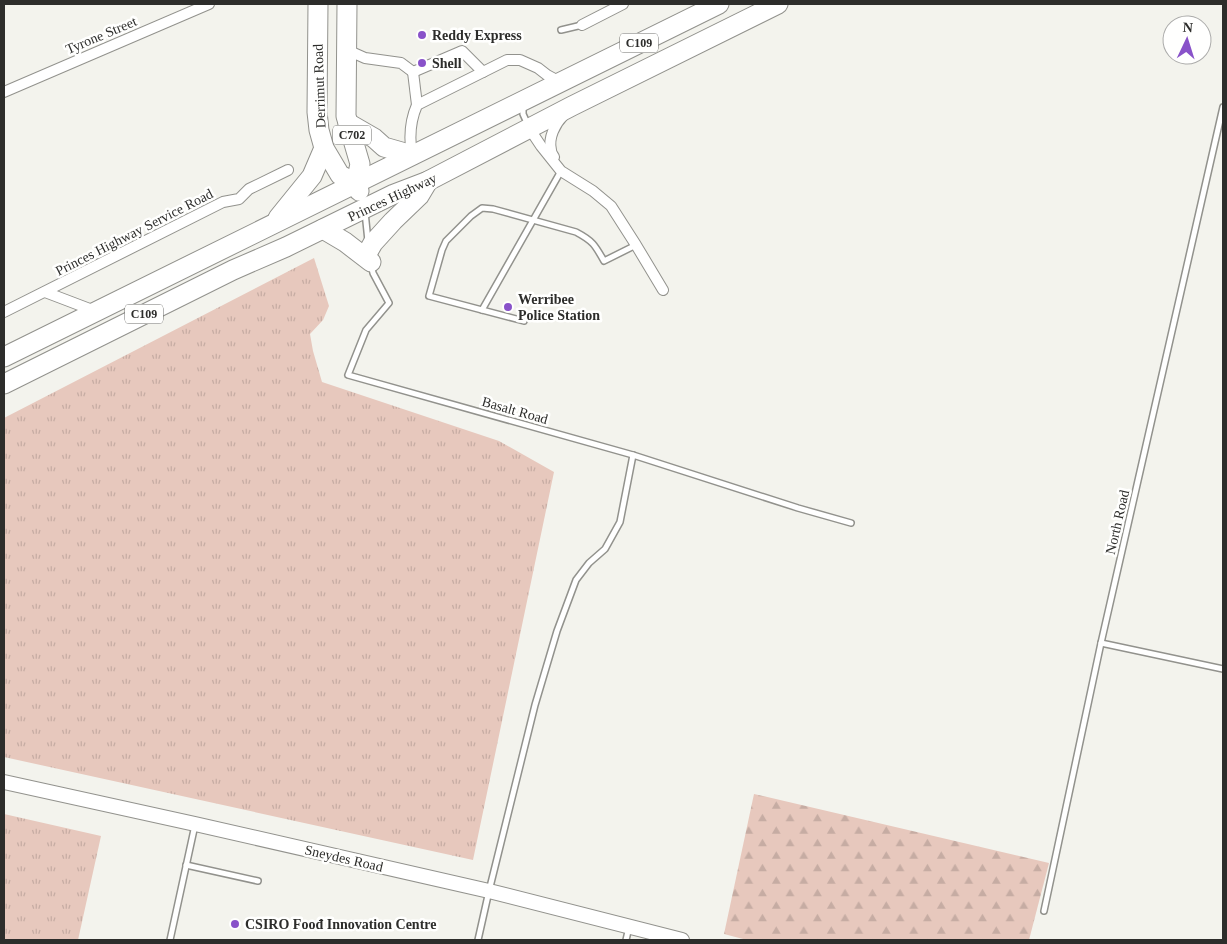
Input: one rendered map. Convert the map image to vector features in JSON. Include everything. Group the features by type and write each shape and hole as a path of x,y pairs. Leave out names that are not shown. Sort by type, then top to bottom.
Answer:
{"highway":[{"name":"Derrimut Road","path":"318,4 317,112 319,130 324,148 340,175 356,183 360,164 346,116 347,4"},
{"name":"Princes Highway","path":"4,357 719,4"},
{"name":"Princes Highway","path":"4,384 232,270 286,248 394,194 428,182 572,106 778,4"},
{"path":"348,123 374,138 384,147 412,155"},
{"path":"274,224 312,176 324,148"},
{"path":"323,229 370,256 373,243 419,196 428,182"},
{"name":"C702","path":"356,183 365,209"}],"main road":[{"name":"Sneydes Road","path":"4,782 489,891 628,934 682,940"}],"street":[{"name":"Tyrone Street","path":"4,92 209,4"},
{"path":"582,24 623,4"},
{"path":"347,50 365,58 401,63 413,72 417,105 410,140 412,155"},
{"path":"413,72 462,51 484,72"},
{"path":"417,105 507,60 520,60 538,68 560,82"},
{"path":"561,171 551,150 551,138 556,124 572,106"},
{"path":"529,128 561,171 593,190 610,206 663,290"},
{"name":"Princes Highway Service Road","path":"4,312 223,202 239,199 249,189 288,170"},
{"name":"Princes Highway Service Road","path":"45,292 95,311"}],"lane":[{"path":"561,30 582,24"},
{"path":"525,99 523,114 529,128"},
{"name":"North Road","path":"1044,911 1101,643 1223,107"},
{"path":"482,310 561,171"},
{"path":"524,321 429,296 446,240 482,208 493,209 576,232 588,238 595,245 604,261 636,245"},
{"name":"Basalt Road","path":"365,209 373,273 389,303 366,330 348,375 633,455 851,523"},
{"path":"478,940 535,705 557,632 576,580 588,563 605,549 620,522 633,455"},
{"path":"1101,643 1223,669"},
{"path":"170,940 195,824"},
{"path":"186,865 258,881"}],"green space":[{"path":"314,258 329,306 323,320 310,334 322,382 499,441 554,472 473,860 4,757 4,418"},
{"path":"754,794 1049,863 1029,940 747,940 724,934"},
{"path":"4,814 101,836 78,940 4,940"}],"place":[{"name":"Reddy Express","path":"422,35"},
{"name":"Shell","path":"422,63"},
{"name":"Werribee Police Station","path":"508,307"},
{"name":"CSIRO Foođ Innovation Centre","path":"235,924"}]}
